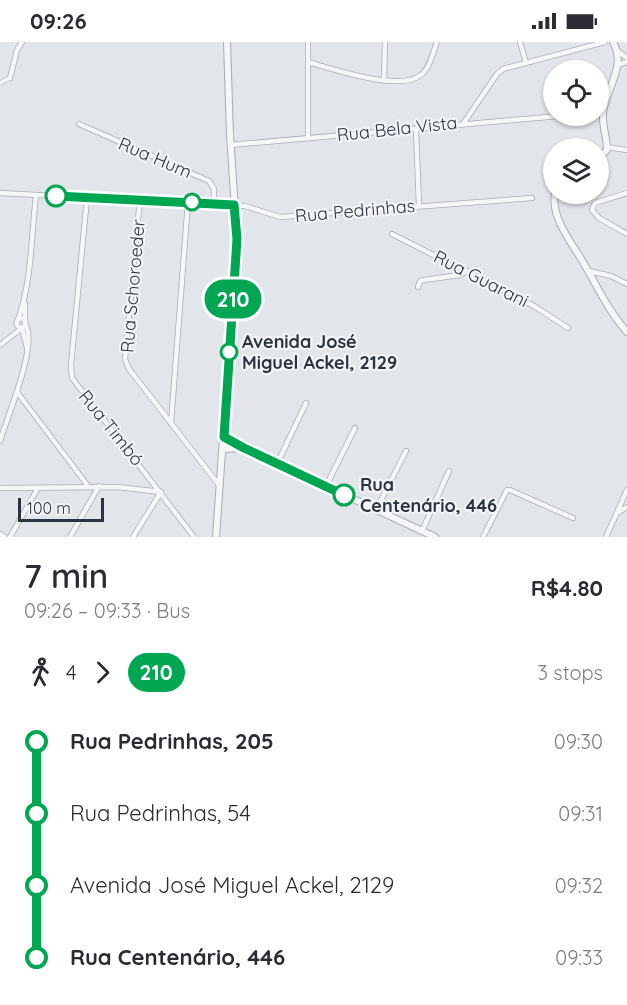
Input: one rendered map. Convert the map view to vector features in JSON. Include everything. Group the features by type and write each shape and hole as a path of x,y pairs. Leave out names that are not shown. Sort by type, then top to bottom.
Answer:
{"street":[{"path":"0,83 10,78 17,50 22,42"},
{"path":"216,537 237,239 230,145 227,42"},
{"path":"308,42 308,138"},
{"path":"384,80 385,42"},
{"path":"308,62 358,76 405,80 419,77 426,69 437,42"},
{"path":"520,42 525,63"},
{"name":"Rua Bela Vista","path":"230,145 463,124 497,74 509,67 605,42"},
{"path":"613,42 627,60 618,65"},
{"path":"606,138 603,114 618,65 619,52"},
{"path":"475,109 475,119 482,123"},
{"path":"463,124 543,117"},
{"name":"Rua Hum","path":"79,124 209,181 214,189 214,204"},
{"path":"416,130 419,206"},
{"path":"609,147 627,150"},
{"name":"Rua Pedrinhas","path":"0,193 234,205 249,207 280,217 532,198"},
{"path":"627,193 595,204 592,208 593,213 627,234"},
{"path":"0,441 17,392 27,351 24,324 25,301 36,196"},
{"name":"Rua Timbó","path":"87,198 72,378 194,537"},
{"name":"Rua Schoroeder","path":"140,199 125,359 129,369 220,486"},
{"path":"171,424 188,202"},
{"path":"555,204 561,223 603,300 627,332"},
{"name":"Rua Guarani","path":"392,234 534,306 568,328"},
{"path":"418,287 420,281 460,275 467,271"},
{"path":"589,271 611,276 627,284"},
{"path":"5,340 17,322 25,301"},
{"path":"17,322 24,324"},
{"path":"0,345 24,324"},
{"path":"17,392 88,486"},
{"path":"277,464 306,403"},
{"path":"326,486 355,428"},
{"path":"224,437 435,537"},
{"path":"223,449 244,448"},
{"path":"376,510 406,451"},
{"path":"422,531 449,471"},
{"path":"70,537 99,486"},
{"path":"0,488 99,486 141,488 161,492 133,537"},
{"path":"10,537 38,488"},
{"path":"483,537 507,490 573,518"},
{"path":"606,537 627,490"},
{"path":"617,513 627,507"},
{"path":"0,534 5,537"}],"bus line":[{"name":"210","path":"56,196 234,205 237,239 224,437 344,495"}],"place":[{"name":"Avenida José Miguel Ackel, 2129","path":"229,352"},
{"name":"Rua Centenário, 446","path":"344,495"}]}
